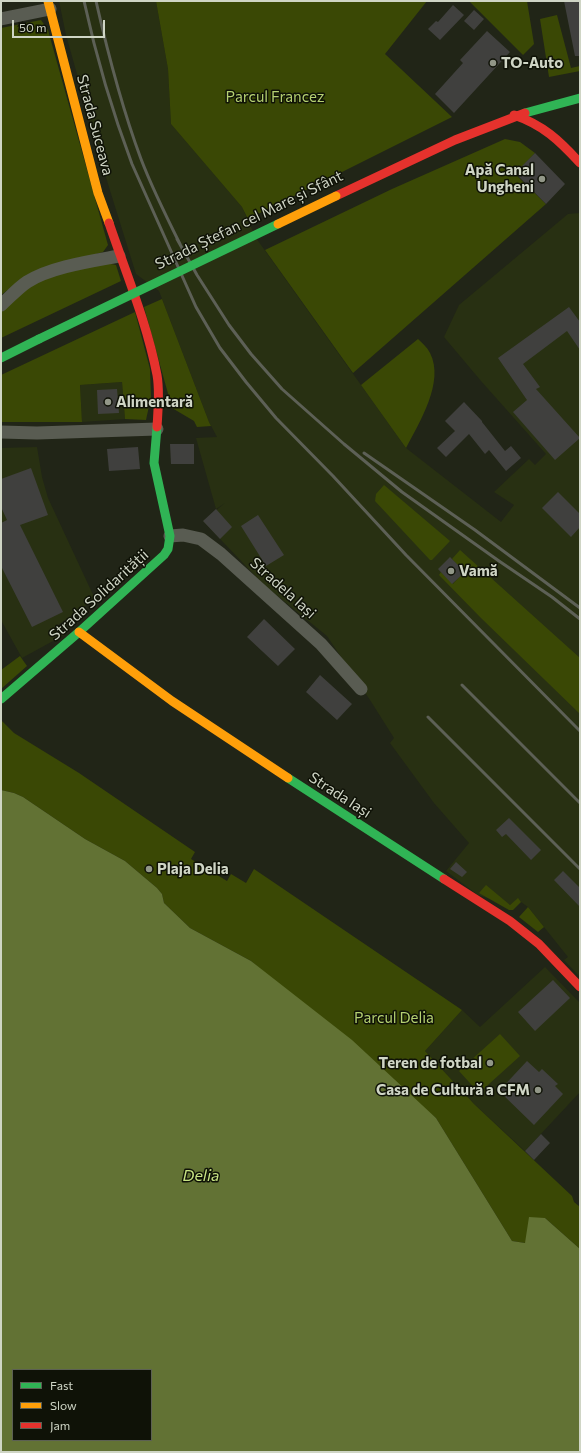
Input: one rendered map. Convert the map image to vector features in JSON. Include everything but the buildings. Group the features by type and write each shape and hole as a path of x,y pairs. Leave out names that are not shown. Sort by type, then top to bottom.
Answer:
{"street":[{"path":"1,19 49,5"},
{"name":"Strada Suceava","path":"49,5 98,193 119,256"},
{"name":"Strada Ștefan cel Mare și Sfânt","path":"1,358 459,137 514,115 580,98"},
{"path":"514,115 527,119 543,128 580,162"},
{"path":"1,305 27,282 52,271 82,262 119,256"},
{"name":"Strada Solidarității","path":"1,699 79,632 164,555 168,549 170,536 154,463 159,403 157,376 144,326 119,256"},
{"path":"1,432 32,433 158,429"},
{"name":"Stradela Iași","path":"170,536 183,535 201,539 221,554 321,644 361,689"},
{"name":"Strada Iași","path":"79,632 172,701 328,804 510,921 539,944 580,987"}],"shaded area":[{"path":"59,1 156,1 168,69 171,124 242,207 256,238 406,448 501,522 514,505 494,492 529,459 535,465 546,454 444,337 459,305 568,214 580,213 580,977 564,960 568,957 528,907 518,899 510,905 478,895 446,871 469,843 434,803 390,743 394,738 327,636 264,585 203,521 225,503 216,509 196,438 217,437 209,422 159,291 136,274 108,184 66,35"},
{"path":"122,382 125,419 82,422 80,385"},
{"path":"37,447 42,477 48,498 95,599 58,625 64,635 22,658 1,620 1,448"},
{"path":"545,967 580,1003 580,1092 525,1151 474,1104 425,1051 462,1010 480,1027"}],"green space":[{"name":"Parcul Francez","path":"156,1 427,1 385,54 452,117 248,219 242,207 171,124 168,69"},
{"path":"469,1 527,1 534,44 523,55"},
{"path":"557,15 571,68 580,66 580,71 549,77 540,19"},
{"path":"41,20 48,30 108,245 103,252 40,270 21,280 1,295 1,28"},
{"path":"505,139 520,142 535,153 515,174 546,204 353,373 265,250 392,189"},
{"path":"101,262 116,265 121,281 1,338 1,310 32,282"},
{"path":"162,299 211,426 197,427 194,421 172,408 144,307"},
{"path":"135,312 150,369 151,397 146,420 125,419 122,382 80,385 82,422 1,422 1,375"},
{"path":"418,339 430,353 434,364 434,377 432,389 423,415 406,448 361,385"},
{"path":"384,485 450,541 432,560 430,560 375,501 376,494"},
{"path":"460,550 580,658 580,714 439,575 441,572 453,584 464,572 452,559"},
{"path":"20,656 27,666 1,689 1,670"},
{"name":"Parcul Delia","path":"1,720 14,733 79,773 195,852 191,859 227,881 231,874 246,883 254,869 462,1010 425,1051 474,1104 572,1196 574,1202 580,1207 580,1249 545,1218 525,1243 512,1241 436,1118 251,961 190,928 164,903 162,894 157,888 125,861 85,839 23,797 1,790"},
{"path":"486,885 510,905 518,898 521,902 513,910 509,910 479,893"},
{"path":"528,907 544,927 538,932 519,917"},
{"name":"Teren de fotbal","path":"500,1034 520,1056 479,1093 459,1071"}],"water":[{"name":"Delia","path":"1,790 23,797 85,839 125,861 157,888 162,894 164,903 190,928 251,961 352,1040 436,1118 512,1241 525,1243 529,1217 545,1218 580,1249 580,1452 1,1452"}],"railway":[{"path":"84,1 105,83 132,164 196,307 220,348 276,418 333,476 406,555 580,731"},
{"path":"96,1 105,41 134,140 150,181 180,244"},
{"path":"177,239 197,275 229,325 251,354 282,389 344,444 402,492 552,597 580,619"},
{"path":"364,453 475,530 580,608"},
{"path":"462,685 580,803"},
{"path":"428,717 580,869"}],"traffic: fast":[{"path":"525,113 580,98"},
{"path":"39,339 278,224"},
{"path":"1,358 39,339"},
{"path":"1,699 79,632 164,555 168,549 170,536 154,463 157,427"},
{"path":"288,778 444,879"}],"traffic: slow":[{"path":"48,1 98,193 109,223"},
{"path":"278,224 336,196"},
{"path":"79,632 172,701 288,778"}],"traffic: jam":[{"path":"336,196 455,140 525,113"},
{"path":"514,115 534,123 550,134 580,163"},
{"path":"109,223 136,298 153,356 158,388 157,427"},
{"path":"444,879 510,921 539,944 580,987"}],"place":[{"name":"TO-Auto","path":"493,63"},
{"name":"Apă Canal Ungheni","path":"542,179"},
{"name":"Alimentară","path":"108,402"},
{"name":"Vamă","path":"451,571"},
{"name":"Plaja Delia","path":"149,869"},
{"name":"Teren de fotbal","path":"490,1063"},
{"name":"Casa de Cultură a CFM","path":"538,1090"}]}
